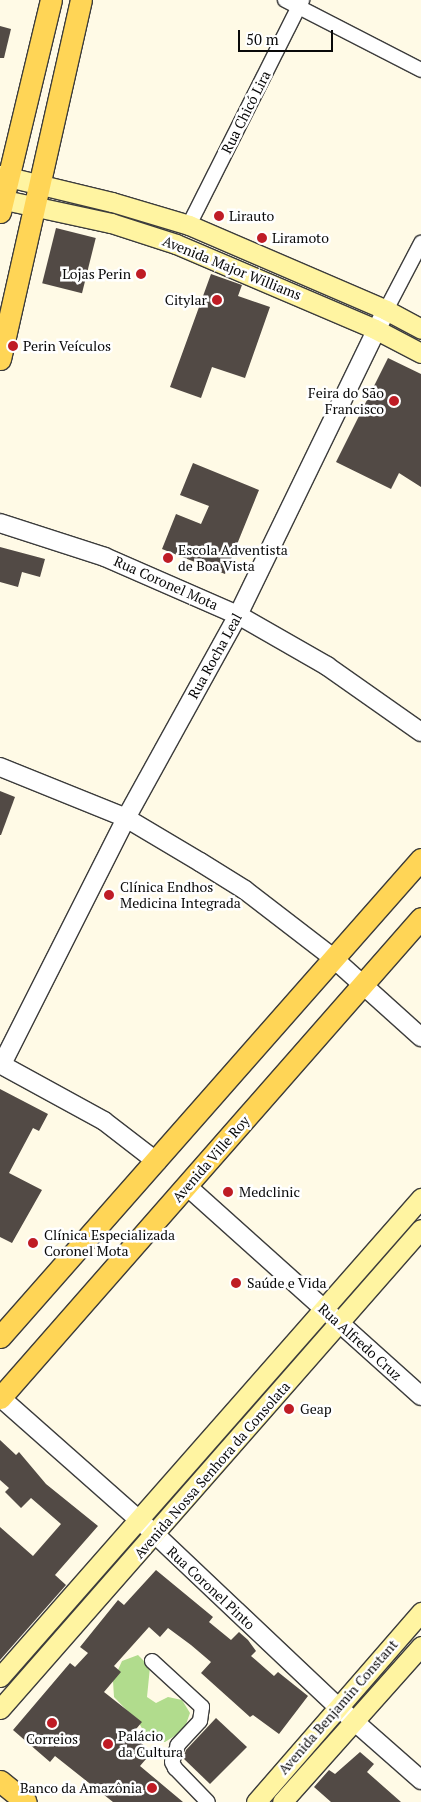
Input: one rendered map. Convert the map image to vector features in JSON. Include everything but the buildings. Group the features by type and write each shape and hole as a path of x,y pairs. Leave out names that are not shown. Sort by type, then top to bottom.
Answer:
{"main road":[{"path":"4,176 51,0"},
{"path":"0,359 81,0"},
{"name":"Avenida Major Williams","path":"421,329 386,310 189,225 39,183 4,176 1,204 35,205 110,223 176,244 376,329 421,353"},
{"path":"0,1337 157,1162 332,957 421,859"},
{"name":"Avenida Ville Roy","path":"0,1397 188,1187 360,984 421,918"},
{"name":"Avenida Nossa Senhora da Consolata","path":"0,1677 325,1311 421,1198"},
{"name":"Avenida Nossa Senhora da Consolata","path":"0,1709 156,1535 421,1229"},
{"name":"Avenida Benjamin Constant","path":"256,1802 421,1612"},
{"name":"Avenida Benjamin Constant","path":"282,1802 421,1646"},
{"path":"0,1781 26,1802"}],"street":[{"path":"285,0 300,4 421,70"},
{"name":"Rua Chicó Lira","path":"189,225 300,4"},
{"name":"Rua Rocha Leal","path":"1,1064 126,818 238,615 376,329 421,243"},
{"name":"Rua Coronel Mota","path":"0,523 105,557 238,615 326,666 421,732"},
{"path":"0,767 126,818 245,890 332,957 421,1037"},
{"path":"1,1064 104,1121 157,1162"},
{"name":"Rua Alfredo Cruz","path":"188,1187 338,1324 421,1396"},
{"name":"Rua Coronel Pinto","path":"0,1397 138,1522 156,1535 338,1707 421,1780"},
{"path":"152,1661 202,1707 200,1721 178,1745 172,1762 174,1768 208,1802"}],"green space":[{"path":"138,1655 150,1667 147,1697 156,1703 168,1697 182,1700 190,1713 184,1730 165,1742 149,1741 139,1723 114,1697 113,1681 122,1661"}],"place":[{"name":"Lirauto","path":"219,216"},
{"name":"Liramoto","path":"262,238"},
{"name":"Lojas Perin","path":"141,274"},
{"name":"Citylar","path":"217,300"},
{"name":"Perin Veículos","path":"13,346"},
{"name":"Feira do São Francisco","path":"394,401"},
{"name":"Escola Adventista de Boa Vista","path":"168,558"},
{"name":"Clínica Endhos Medicina Integrada","path":"109,895"},
{"name":"Medclinic","path":"228,1192"},
{"name":"Clínica Especializada Coronel Mota","path":"33,1243"},
{"name":"Saúde e Vida","path":"236,1283"},
{"name":"Geap","path":"289,1409"},
{"name":"Correios","path":"52,1723"},
{"name":"Palácio da Cultura","path":"108,1744"},
{"name":"Banco da Amazônia","path":"152,1788"}]}
